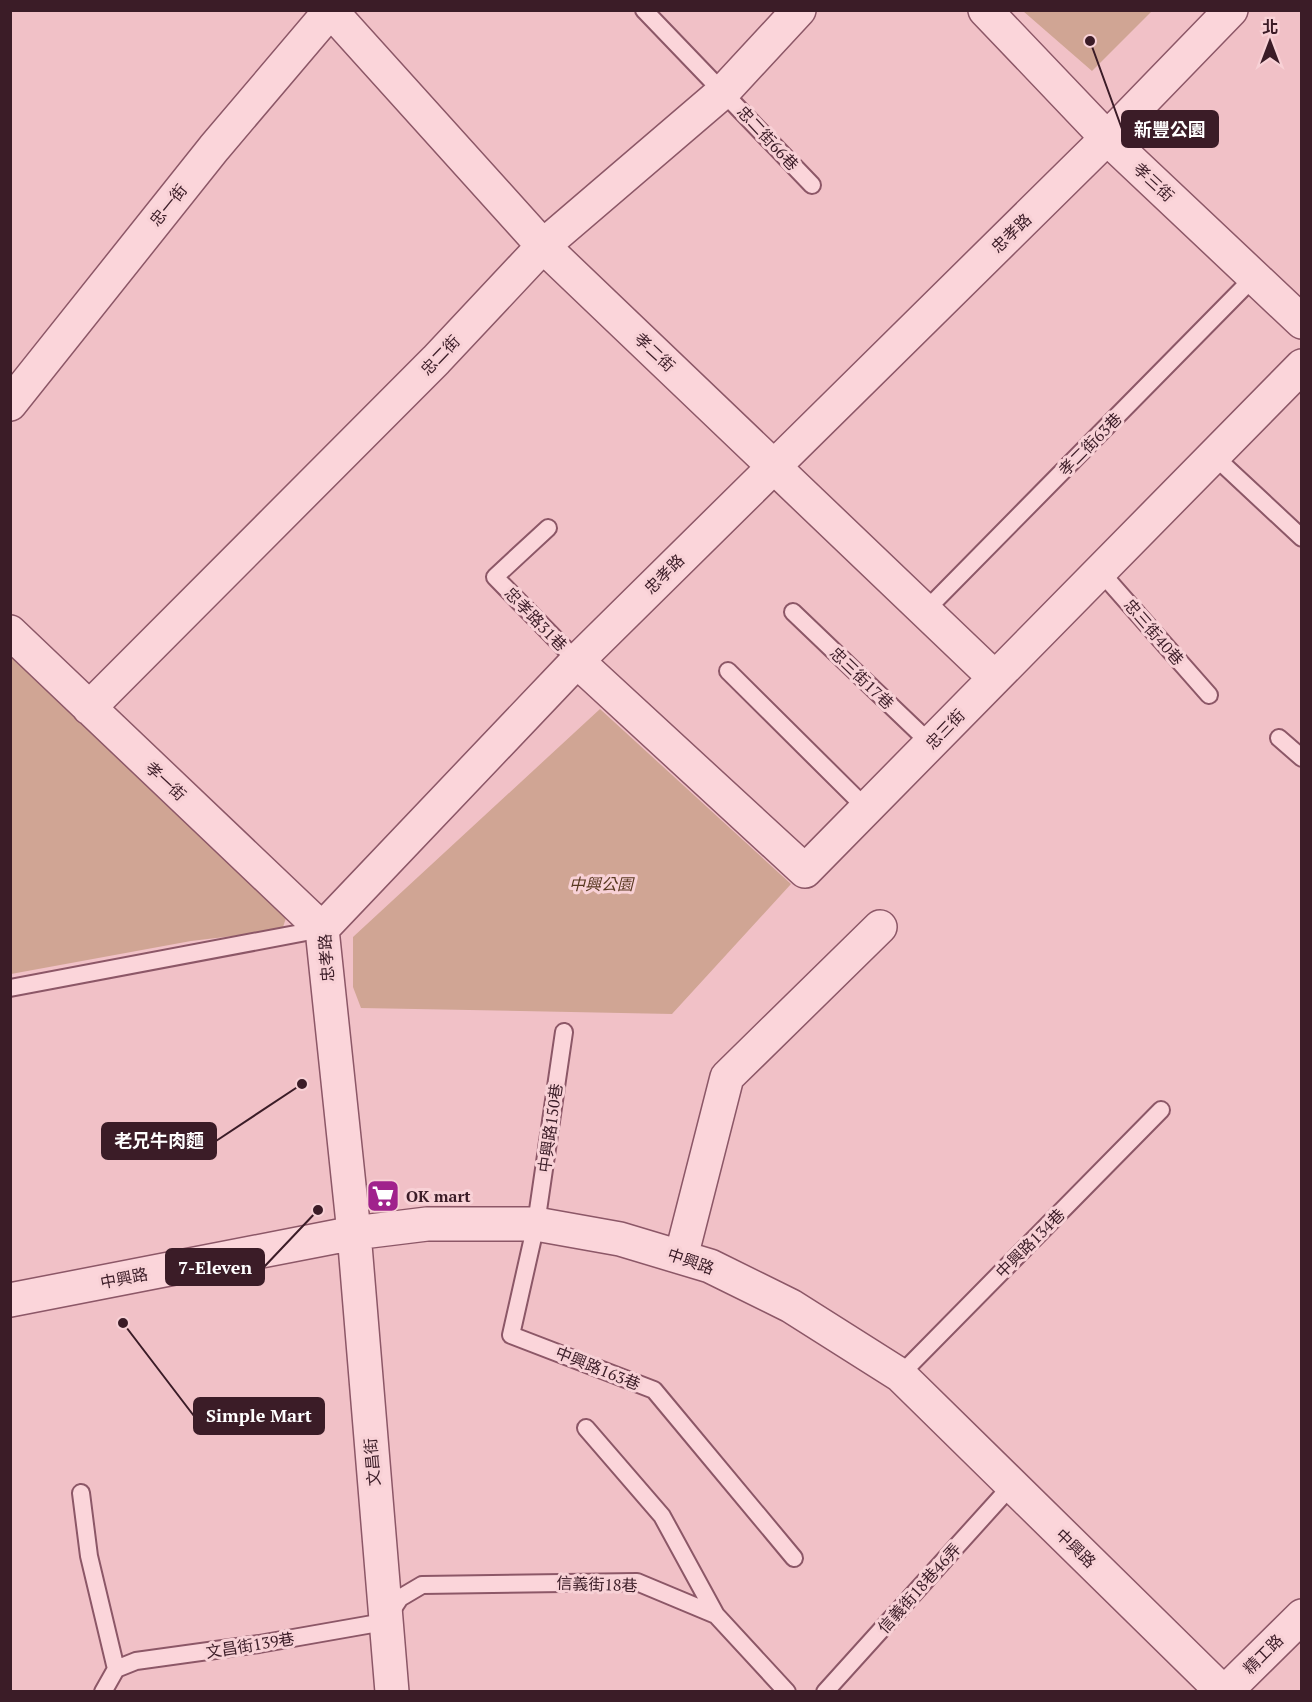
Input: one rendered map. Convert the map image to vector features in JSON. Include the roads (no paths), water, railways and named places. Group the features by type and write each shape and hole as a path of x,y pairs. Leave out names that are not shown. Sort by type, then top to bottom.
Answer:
{"street":[{"name":"孝二街","path":"331,10 543,246 774,464 924,612 994,677"},
{"name":"忠一街","path":"10,404 184,184 331,10"},
{"name":"忠二街","path":"89,708 436,360 543,246 724,91 799,10"},
{"name":"孝三街","path":"986,10 1107,138 1302,322"},
{"name":"忠孝路","path":"354,1233 322,929 577,661 774,464 1107,138 1231,10"},
{"name":"忠三街","path":"577,661 805,872 1099,570 1302,366"},
{"name":"孝一街","path":"10,632 322,929"},
{"path":"681,1257 727,1077 880,927"},
{"name":"中興路","path":"10,1300 354,1233 427,1224 536,1224 620,1239 710,1266 791,1306 900,1375 1224,1692"},
{"name":"文昌街","path":"354,1233 384,1622 392,1692"},
{"name":"精工路","path":"1224,1692 1302,1616"}],"lane":[{"name":"忠二街66巷","path":"644,10 812,185"},
{"name":"孝二街63巷","path":"924,612 1255,276"},
{"path":"1214,455 1302,538"},
{"name":"忠孝路31巷","path":"548,528 495,577 577,661"},
{"name":"忠三街40巷","path":"1099,570 1209,695"},
{"name":"忠三街17巷","path":"793,612 931,744"},
{"path":"728,671 866,808"},
{"path":"1279,738 1302,758"},
{"path":"10,988 322,929"},
{"name":"中興路150巷","path":"536,1224 564,1032"},
{"name":"中興路134巷","path":"900,1375 1161,1110"},
{"name":"中興路163巷","path":"536,1224 511,1335 654,1390 794,1558"},
{"path":"586,1428 662,1516 716,1615"},
{"name":"信義街18巷46弄","path":"825,1692 1012,1485"},
{"path":"81,1493 89,1556 116,1668 103,1692"},
{"name":"信義街18巷","path":"384,1622 400,1598 422,1585 637,1582 716,1615 787,1692"},
{"name":"文昌街139巷","path":"116,1668 136,1661 269,1642 384,1622"}],"place":[{"name":"新豐公園","path":"1090,41"},
{"name":"老兄牛肉麵","path":"302,1084"},
{"name":"OK mart","path":"383,1196"},
{"name":"7-Eleven","path":"318,1210"},
{"name":"Simple Mart","path":"123,1323"}],"park label":[{"name":"中興公園","path":"601,884"}]}
